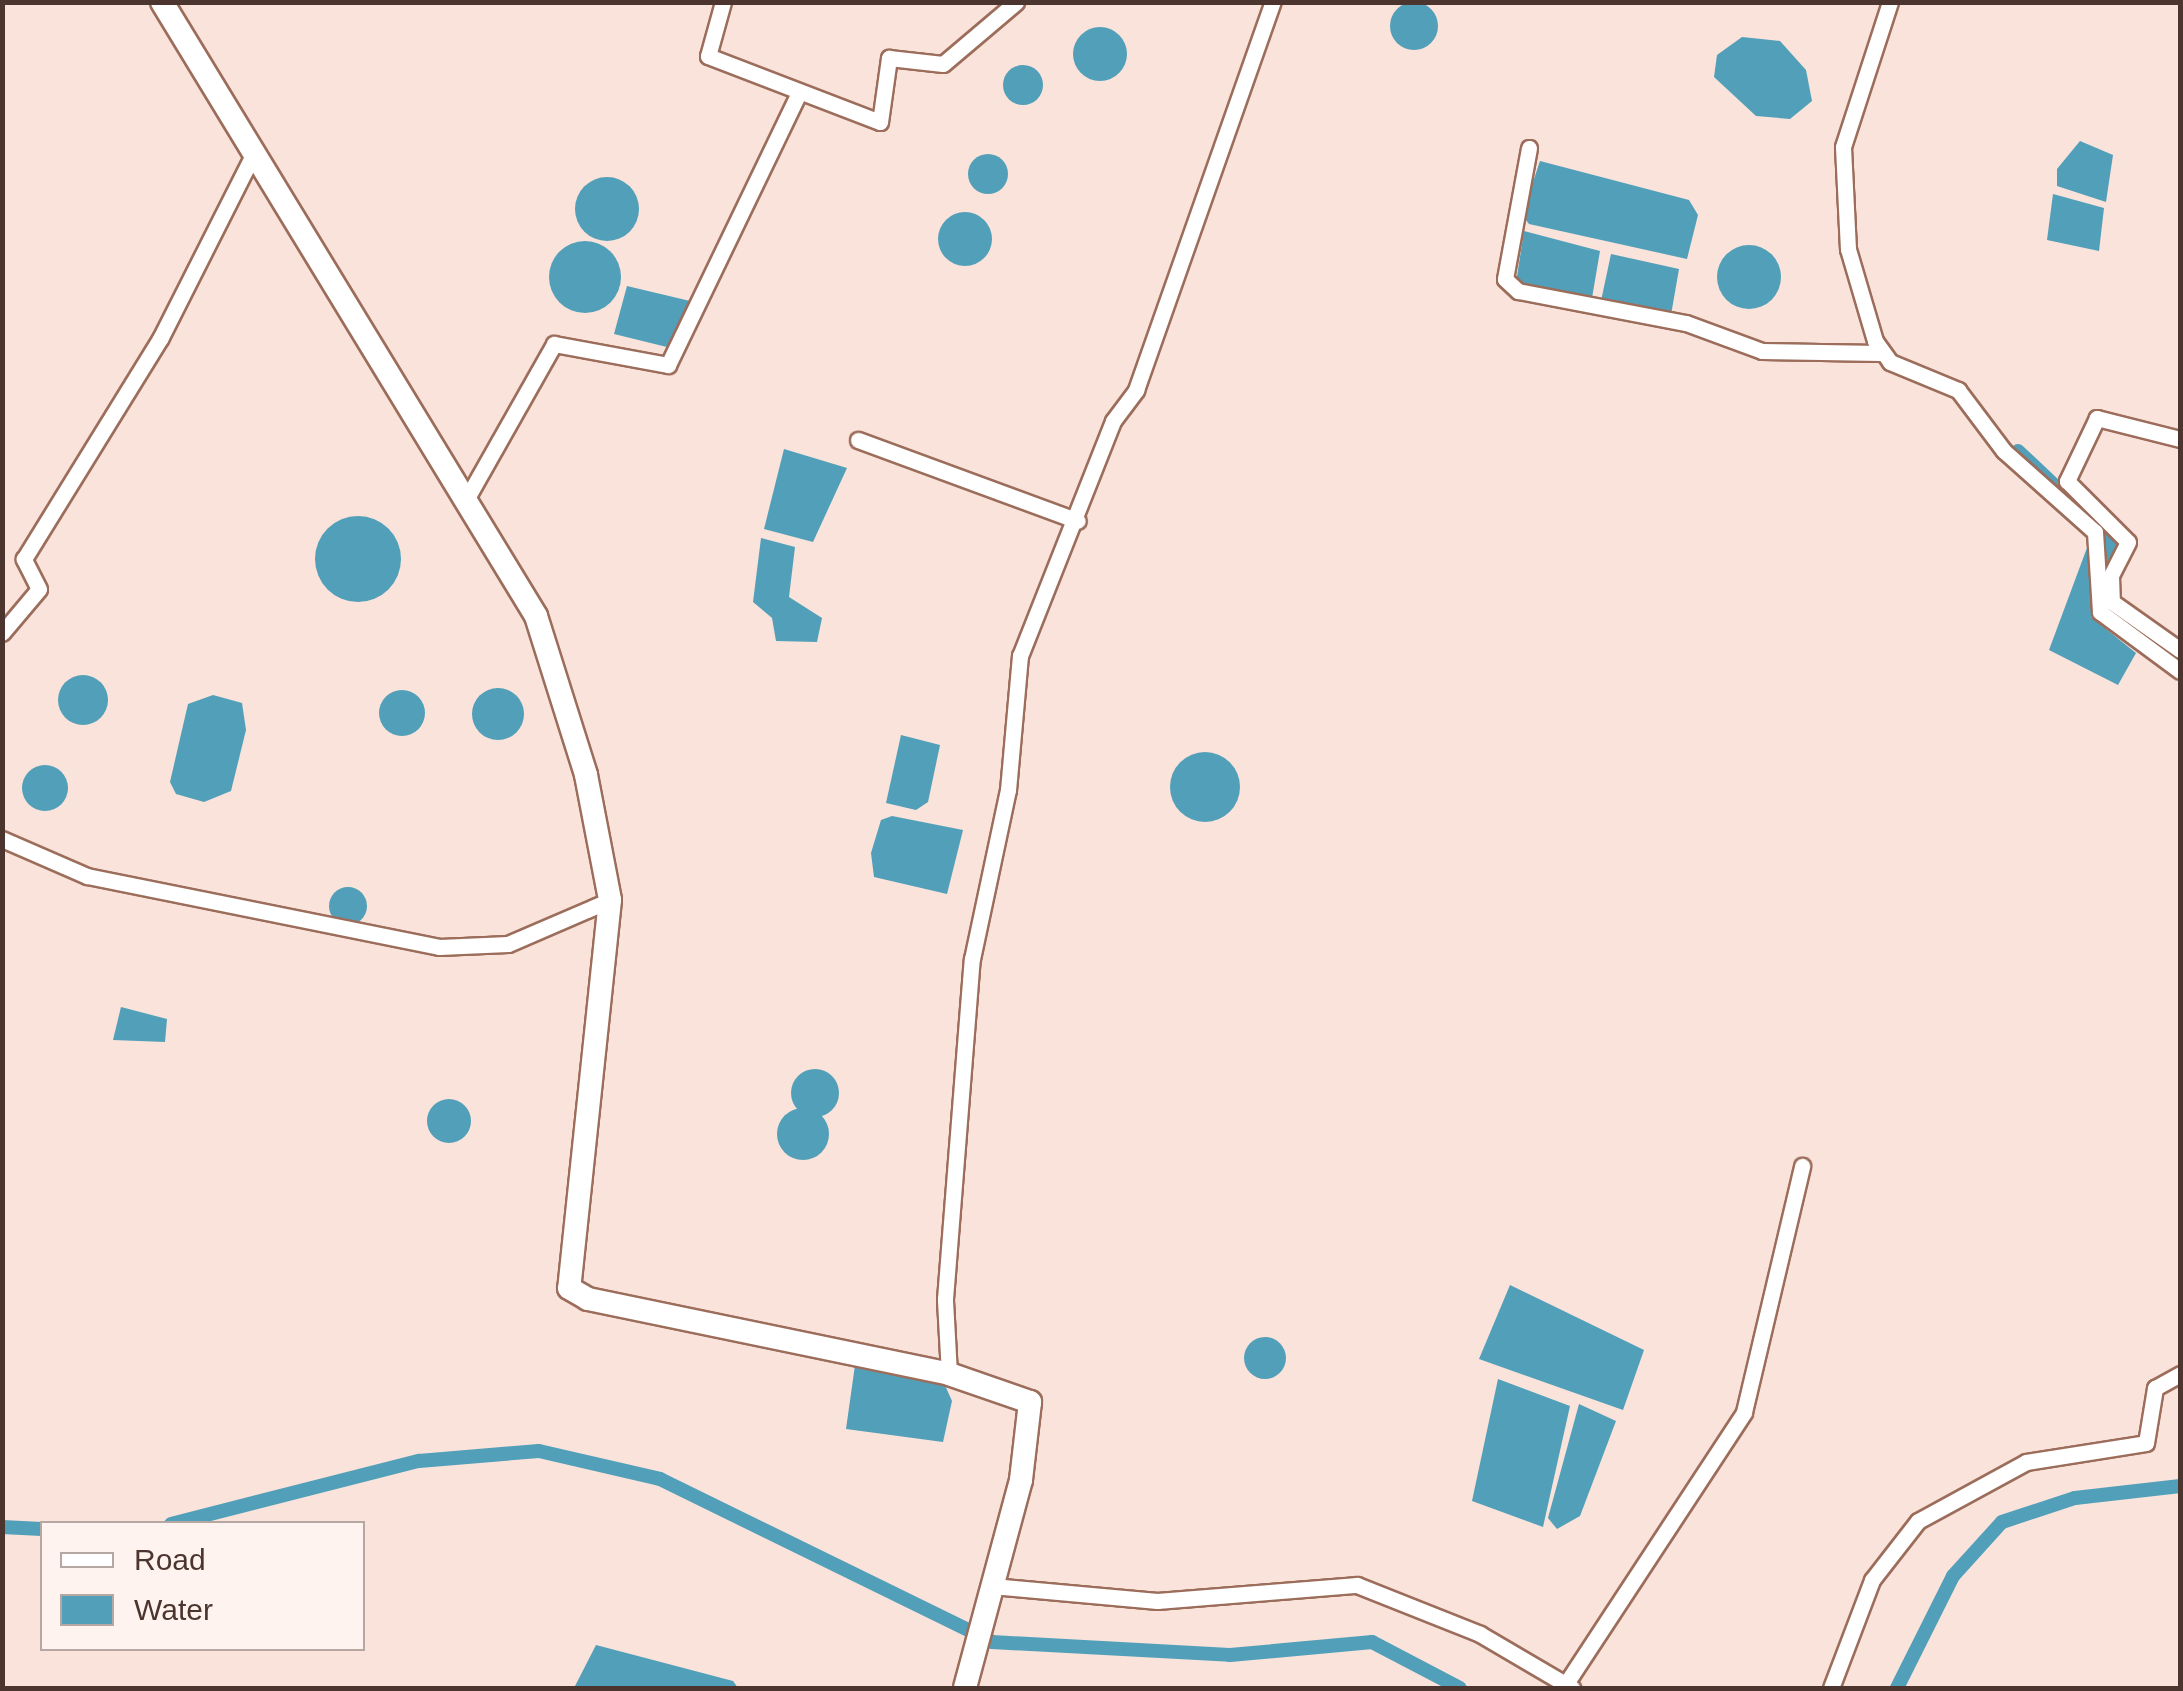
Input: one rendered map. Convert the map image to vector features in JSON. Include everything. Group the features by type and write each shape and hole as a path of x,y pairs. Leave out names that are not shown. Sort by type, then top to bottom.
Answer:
{"street":[{"path":"162,2 468,498 536,616 586,775 610,900 569,1288 588,1299 1015,1391 1033,1410 965,1687"},
{"path":"723,2 708,56 797,97 880,122 889,58 943,64 1016,2"},
{"path":"949,1374 945,1300 972,959 1008,790 1020,656 1078,521 1112,420 1136,390 1273,2"},
{"path":"1880,353 1848,249 1843,147 1890,2"},
{"path":"468,498 554,344 668,364 797,97"},
{"path":"1529,148 1505,279 1518,291 1686,324 1762,352 1880,353 1958,390 2004,451 2094,532 2100,612 2180,671"},
{"path":"2,633 39,589 24,559 160,339 254,154"},
{"path":"2180,439 2097,418 2067,481 2128,542 2111,576 2112,602 2180,650"},
{"path":"858,440 1078,521"},
{"path":"2,839 87,876 439,947 508,944 610,900"},
{"path":"991,1592 1157,1601 1357,1586 1466,1627 1568,1686 1744,1412 1802,1166"},
{"path":"1831,1688 1872,1580 1918,1522 2026,1462 2146,1443 2155,1388 2180,1374"}],"water":[{"path":"1414,2 1431,9 1438,26 1431,43 1414,50 1397,43 1390,26 1397,9"},
{"path":"1100,27 1119,35 1127,54 1119,73 1100,81 1081,73 1073,54 1081,35"},
{"path":"1742,37 1780,41 1806,70 1812,101 1790,119 1756,116 1714,77 1717,55"},
{"path":"1023,65 1037,71 1043,85 1037,99 1023,105 1009,99 1003,85 1009,71"},
{"path":"2080,141 2113,155 2106,202 2057,186 2057,169"},
{"path":"988,154 1002,160 1008,174 1002,188 988,194 974,188 968,174 974,160"},
{"path":"1540,161 1689,200 1698,215 1687,259 1529,224 1522,215"},
{"path":"607,177 630,186 639,209 630,232 607,241 584,232 575,209 584,186"},
{"path":"2053,194 2104,208 2099,251 2047,240"},
{"path":"965,212 984,220 992,239 984,258 965,266 946,258 938,239 946,220"},
{"path":"1524,231 1600,251 1592,298 1516,283"},
{"path":"585,241 610,252 621,277 610,302 585,313 560,302 549,277 560,252"},
{"path":"1749,245 1772,254 1781,277 1772,300 1749,309 1726,300 1717,277 1726,254"},
{"path":"1611,254 1679,269 1671,315 1601,301"},
{"path":"627,286 690,301 671,348 614,334"},
{"path":"784,449 847,468 813,542 764,529"},
{"path":"358,516 375,519 389,528 398,542 398,576 389,590 375,599 358,602 341,599 327,590 318,576 315,559 318,542 327,528 341,519"},
{"path":"2091,537 2091,617 2136,653 2118,685 2049,650"},
{"path":"761,538 795,547 789,597 822,618 817,642 776,641 772,618 753,602"},
{"path":"83,675 101,682 108,700 101,718 83,725 65,718 58,700 65,682"},
{"path":"498,688 516,696 524,714 516,732 498,740 480,732 472,714 480,696"},
{"path":"402,690 418,697 425,713 418,729 402,736 386,729 379,713 386,697"},
{"path":"213,695 242,703 246,730 231,791 204,802 176,794 170,782 188,704"},
{"path":"901,735 940,745 928,802 916,810 886,803"},
{"path":"1205,752 1229,763 1240,787 1229,811 1205,822 1181,811 1170,787 1181,763"},
{"path":"45,765 62,771 68,788 62,805 45,811 28,805 22,788 28,771"},
{"path":"892,816 963,830 947,894 874,877 871,853 881,820"},
{"path":"348,887 362,892 367,906 362,920 348,925 334,920 329,906 334,892"},
{"path":"121,1007 167,1019 165,1042 113,1040"},
{"path":"815,1069 832,1076 839,1093 832,1110 815,1117 798,1110 791,1093 798,1076"},
{"path":"449,1099 464,1106 471,1121 464,1136 449,1143 434,1136 427,1121 434,1106"},
{"path":"803,1108 821,1116 829,1134 821,1152 803,1160 785,1152 777,1134 785,1116"},
{"path":"1510,1285 1644,1350 1623,1410 1479,1359"},
{"path":"1265,1337 1280,1343 1286,1358 1280,1373 1265,1379 1250,1373 1244,1358 1250,1343"},
{"path":"855,1365 944,1383 952,1401 943,1442 846,1429"},
{"path":"1498,1379 1570,1406 1543,1527 1472,1501"},
{"path":"1579,1404 1616,1421 1580,1516 1557,1529 1548,1518"},
{"path":"596,1645 733,1681 738,1688 574,1688"}],"waterway":[{"path":"2018,451 2111,539 2104,583"},
{"path":"2118,614 2180,661"},
{"path":"183,1521 419,1461 539,1451 660,1479 992,1642 1230,1655 1372,1642 1460,1688"},
{"path":"1897,1688 1953,1576 2002,1522 2075,1498 2180,1486"},
{"path":"2,1527 40,1529"}]}
